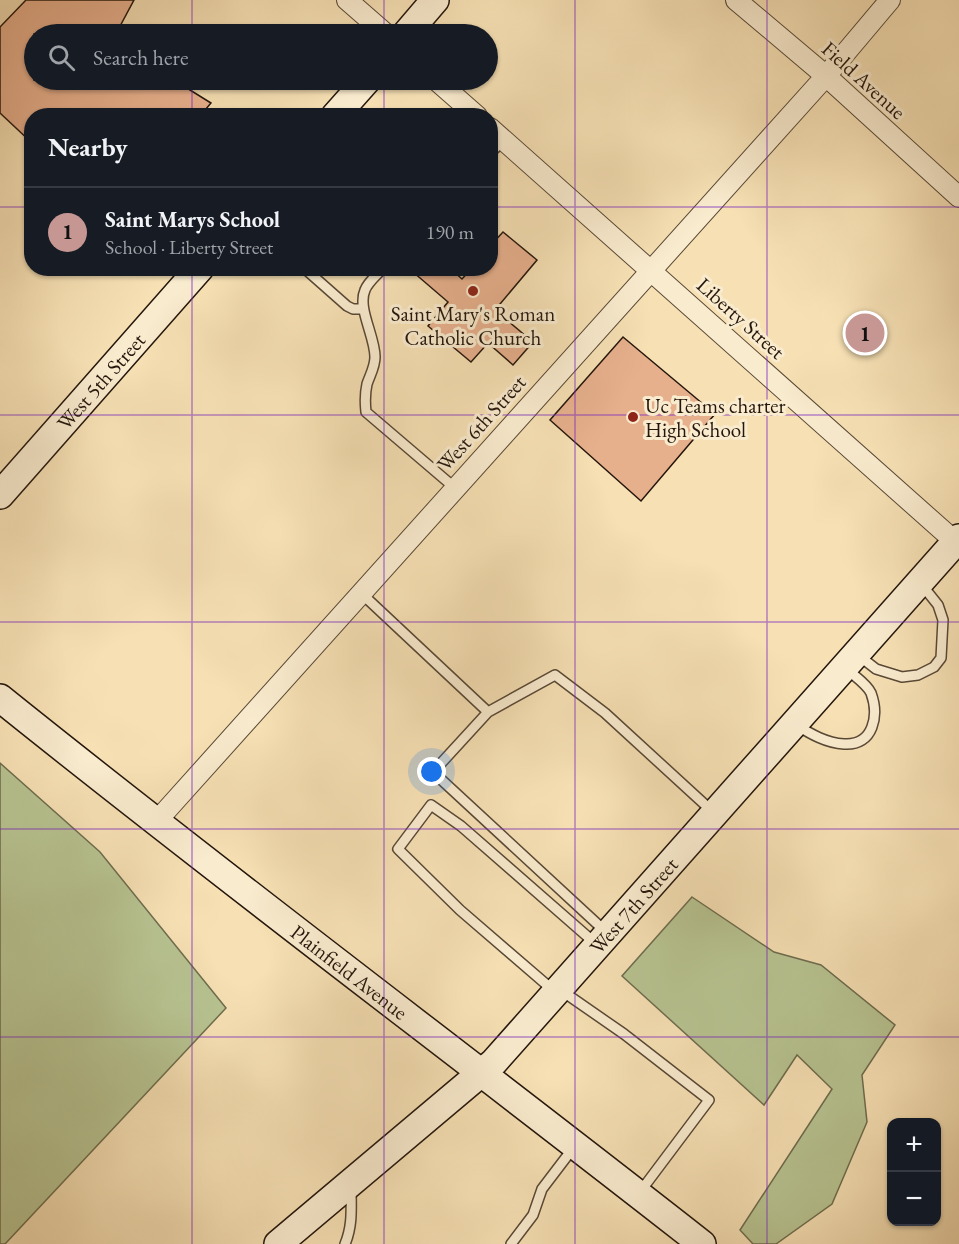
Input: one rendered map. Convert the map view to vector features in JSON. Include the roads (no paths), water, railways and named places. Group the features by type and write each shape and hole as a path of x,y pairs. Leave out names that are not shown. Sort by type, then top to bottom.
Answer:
{"street":[{"path":"347,0 375,24"},
{"path":"415,24 435,0"},
{"name":"Field Avenue","path":"736,0 826,76 959,197"},
{"name":"West 6th Street","path":"155,823 826,76 890,0"},
{"path":"342,108 358,90"},
{"path":"447,90 468,108"},
{"name":"Liberty Street","path":"498,142 651,270 958,542"},
{"name":"West 5th Street","path":"0,495 188,276"},
{"name":"West 7th Street","path":"278,1244 494,1062 958,542"},
{"name":"Plainfield Avenue","path":"0,698 155,823 482,1072 702,1244"}],"lane":[{"path":"313,276 346,306 363,309"},
{"path":"376,276 363,292 363,309 373,337 375,357 375,365 366,390 366,412 455,488"},
{"path":"851,660 902,677 918,675 934,667 941,658 943,620 938,605 920,582"},
{"path":"361,593 488,712"},
{"path":"794,724 819,738 846,745 860,742 871,732 874,722 870,690 851,660"},
{"path":"603,940 433,772 488,712 555,675 604,713 715,814"},
{"path":"603,940 461,826 431,805 398,849 460,910 557,991 624,1034 709,1100 638,1194"},
{"path":"511,1244 533,1215 542,1189 576,1145"},
{"path":"345,1244 350,1233 352,1217 351,1182"}],"place":[{"name":"Saint Mary's Roman Catholic Church","path":"473,291"},
{"name":"Saint Marys School","path":"865,333"},
{"name":"Uc Teams charter High School","path":"633,417"}]}
